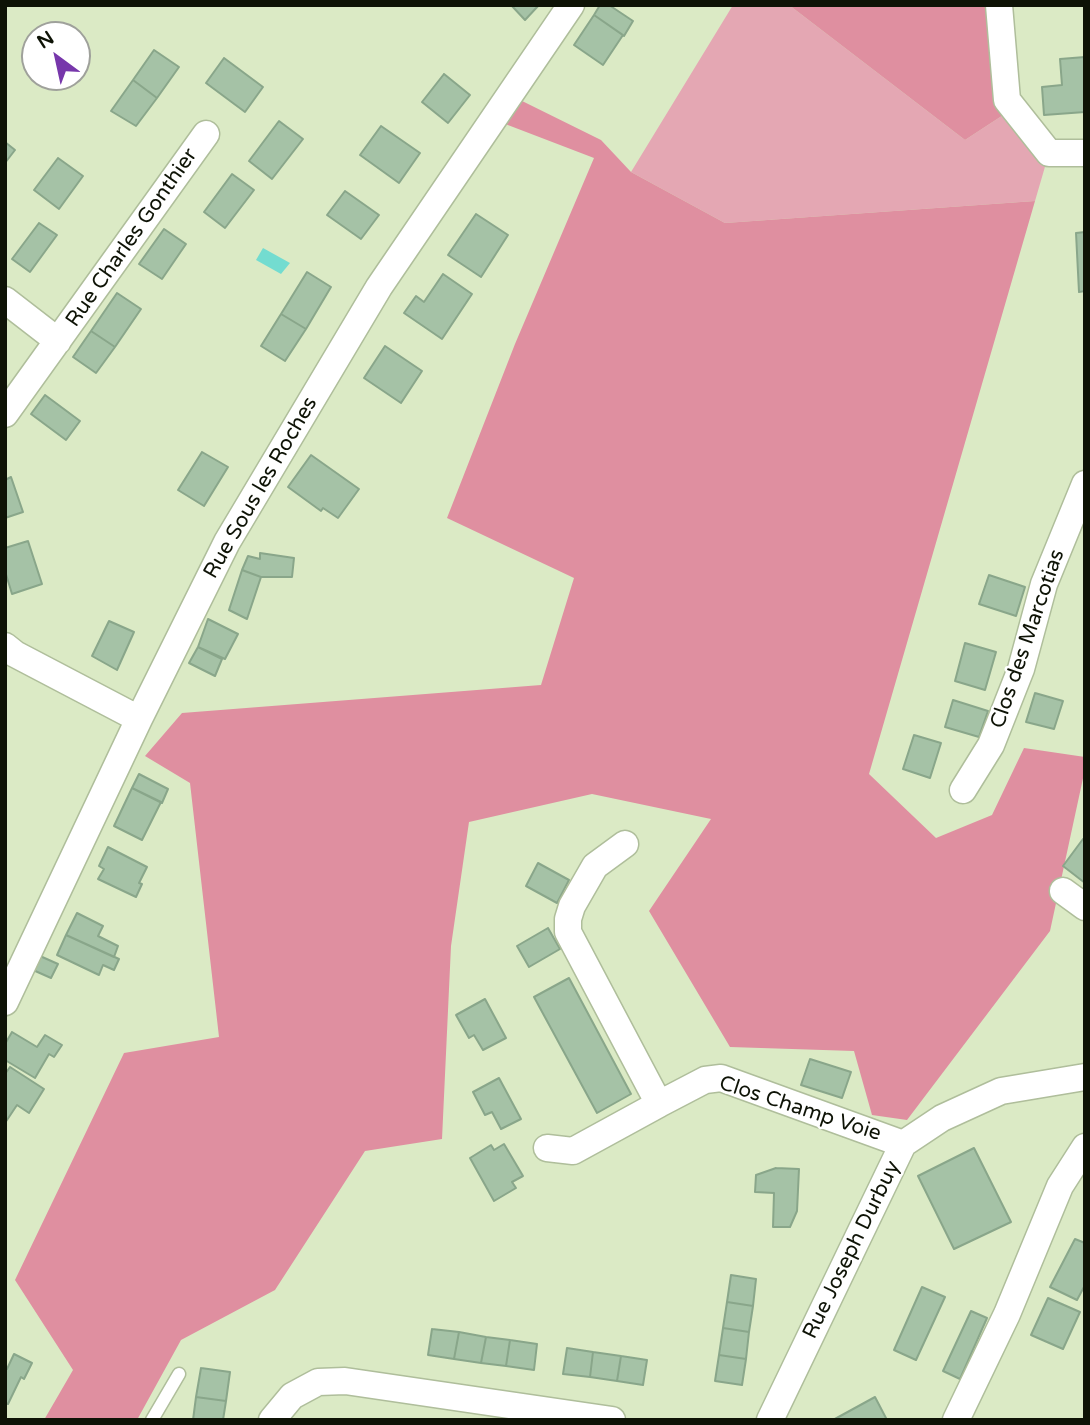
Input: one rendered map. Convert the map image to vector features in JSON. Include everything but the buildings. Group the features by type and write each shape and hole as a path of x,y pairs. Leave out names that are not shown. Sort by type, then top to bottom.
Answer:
{"street":[{"name":"Rue Sous les Roches","path":"5,1002 139,719 227,542 379,287 571,5"},
{"path":"999,5 1007,100 1049,153 1085,153"},
{"name":"Rue Charles Gonthier","path":"5,414 206,134"},
{"name":"Rue Charles Gonthier","path":"5,300 58,341"},
{"name":"Clos des Marcotias","path":"963,790 991,746 1021,670 1044,584 1085,484"},
{"path":"5,646 15,654 139,719"},
{"path":"625,844 595,866 572,906 568,932 659,1104"},
{"path":"1063,891 1085,906"},
{"name":"Rue Joseph Durbuy","path":"770,1420 903,1144 942,1118 1001,1091 1085,1077"},
{"name":"Clos Champ Voie","path":"547,1148 573,1151 705,1080 720,1078 903,1144"},
{"path":"956,1420 1007,1314 1060,1186 1085,1147"},
{"path":"272,1420 292,1395 318,1382 345,1381 612,1420"}],"lane":[{"path":"152,1420 179,1374"}],"shaded area":[{"path":"733,5 789,5 965,140 1014,108 1049,153 1035,201 725,223 631,172"},
{"path":"789,5 999,5 1014,108 965,140"},
{"path":"514,97 601,140 631,172 725,223 1035,201 869,774 936,838 992,815 1024,748 1085,757 1085,769 1050,931 907,1120 872,1115 854,1051 730,1047 649,911 711,819 592,794 469,822 451,946 442,1139 365,1151 275,1290 181,1340 137,1420 44,1420 73,1370 15,1280 124,1053 219,1037 190,783 145,756 182,713 541,685 574,578 447,518 515,344 594,158 500,122"}],"water":[{"path":"263,248 290,263 281,274 256,260"}]}
